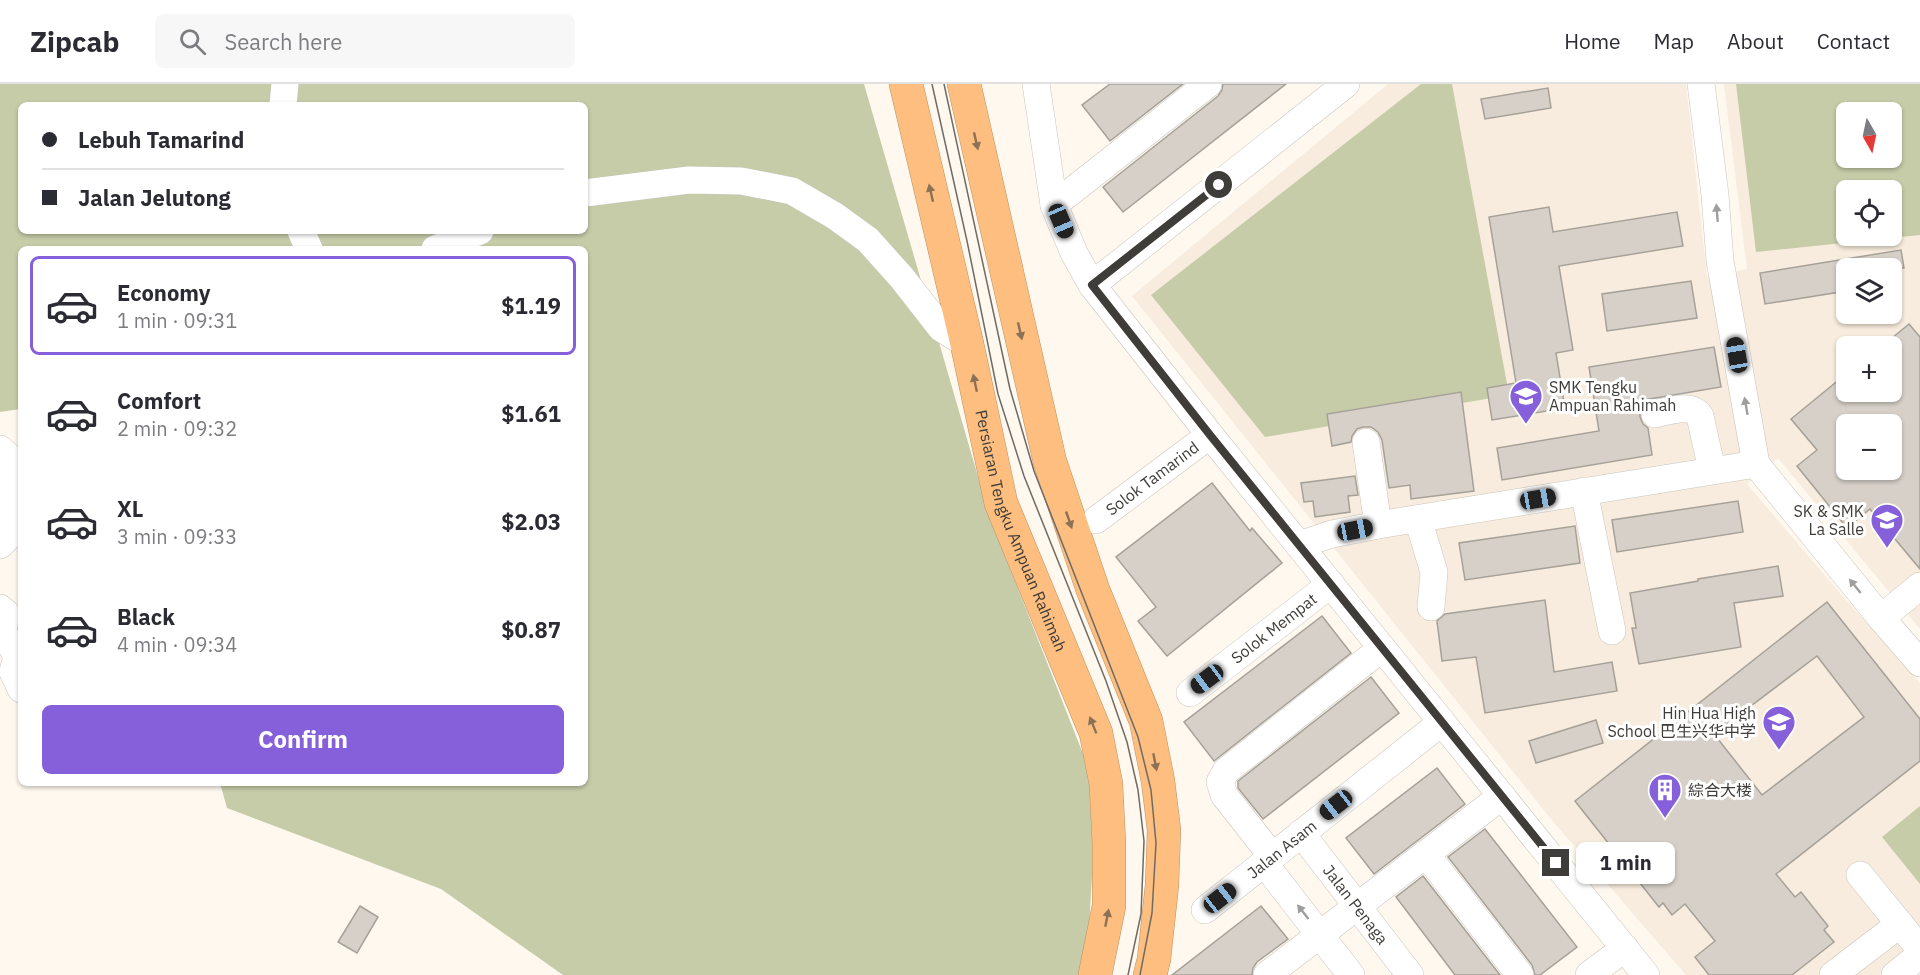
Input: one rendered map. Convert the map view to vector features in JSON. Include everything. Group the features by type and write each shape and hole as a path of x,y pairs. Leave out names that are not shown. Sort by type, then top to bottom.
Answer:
{"highway":[{"name":"Persiaran Tengku Ampuan Rahimah","path":"906,84 967,344 1001,503 1096,733 1106,784 1109,906 1095,975"},
{"path":"964,84 1050,462 1093,590 1146,721 1158,781 1164,830 1162,885 1154,959 1150,975"}],"street":[{"path":"283,102 285,84"},
{"path":"1038,84 1054,205 1074,253 1092,285 1210,435 1646,975"},
{"path":"1054,205 1208,84"},
{"path":"1092,285 1346,84"},
{"path":"1701,84 1715,195 1720,261 1756,464 1920,663"},
{"path":"588,193 689,180 741,181 792,191 835,216 867,240 902,278 941,328 967,344"},
{"path":"442,246 472,234"},
{"path":"1655,414 1674,410 1697,411 1712,470"},
{"name":"Solok Tamarind","path":"1096,520 1210,435"},
{"path":"1366,442 1378,525"},
{"path":"0,449 8,456 10,493 7,538 0,545"},
{"path":"1299,544 1332,534 1378,525 1756,464"},
{"path":"1584,491 1612,631"},
{"path":"1418,519 1434,572 1431,607"},
{"name":"Solok Mempat","path":"1190,693 1331,584"},
{"path":"1881,618 1920,586"},
{"path":"0,608 6,613 3,632 17,656 13,672 18,683"},
{"path":"1351,975 1268,860 1224,795 1220,782 1226,771 1382,648"},
{"name":"Jalan Asam","path":"1204,910 1442,722"},
{"path":"1267,975 1502,795"},
{"name":"Jalan Penaga","path":"1301,833 1410,975"},
{"path":"1426,854 1520,975"},
{"path":"1860,875 1920,949"},
{"path":"1833,975 1900,924"},
{"path":"1589,975 1625,948"},
{"path":"1895,975 1920,955"}],"shaded area":[{"name":"SMK Tengku Ampuan Rahimah","path":"1388,84 1686,84 1707,277 1747,269 1724,84 1920,84 1920,629 1778,458 1747,484 1920,683 1920,941 1879,975 1686,975 1551,819 1132,296"}],"green space":[{"path":"0,84 864,84 981,487 1007,561 1089,769 1094,844 1087,959 1083,975 563,975 441,889 227,808 221,786 588,786 588,246 18,246 18,409 0,412"},
{"path":"1421,84 1452,84 1509,395 1265,437 1151,295"},
{"path":"1736,84 1920,84 1920,235 1902,237 1902,180 1836,180 1836,244 1756,252"},
{"path":"1920,806 1920,884 1882,837"}],"building":[{"path":"1110,84 1183,84 1110,141 1082,105"},
{"path":"1223,84 1286,84 1123,212 1103,187 1218,96"},
{"path":"1548,88 1551,108 1485,119 1481,99"},
{"path":"1549,207 1553,232 1677,212 1683,246 1559,266 1573,350 1556,353 1565,408 1492,420 1487,388 1516,383 1489,217"},
{"path":"1901,250 1904,268 1902,268 1902,258 1852,258"},
{"path":"1836,261 1836,293 1765,304 1760,273"},
{"path":"1691,281 1697,318 1607,331 1602,294"},
{"path":"1909,324 1920,337 1920,569 1870,509 1847,528 1797,466 1817,450 1791,419 1836,382 1836,402 1902,402 1902,336 1894,336"},
{"path":"1714,347 1721,387 1644,400 1640,417 1648,428 1652,455 1502,480 1497,448 1599,431 1589,367"},
{"path":"1461,392 1474,491 1411,499 1410,485 1389,488 1382,440 1378,432 1371,427 1357,429 1351,442 1332,446 1327,414"},
{"path":"1355,476 1358,495 1348,496 1350,512 1315,517 1313,501 1304,502 1301,483"},
{"path":"1212,483 1250,531 1252,528 1282,563 1167,656 1138,621 1156,607 1116,557"},
{"path":"1738,501 1743,532 1617,552 1612,520"},
{"path":"1575,526 1580,563 1465,580 1459,543"},
{"path":"1778,566 1783,596 1734,603 1741,647 1639,664 1632,628 1636,628 1630,593"},
{"path":"1545,600 1554,672 1612,662 1617,691 1485,713 1476,657 1442,661 1437,621 1445,614"},
{"path":"1827,602 1920,719 1920,761 1776,874 1795,897 1801,892 1828,926 1824,930 1834,942 1792,975 1709,975 1695,957 1715,941 1685,904 1672,915 1663,903 1659,907 1575,801","holes":["1817,656 1864,717 1762,795 1714,734"]},
{"path":"1322,616 1351,653 1214,761 1184,722"},
{"path":"1371,677 1399,713 1263,819 1238,788 1238,781"},
{"path":"1596,720 1603,743 1536,763 1529,741"},
{"path":"1437,768 1465,804 1374,874 1346,838"},
{"path":"1485,829 1577,947 1540,975 1535,975 1532,965 1448,857"},
{"path":"1423,876 1500,975 1455,975 1396,897"},
{"path":"360,906 378,917 357,953 338,942"},
{"path":"1261,906 1288,939 1257,962 1252,975 1172,975"}],"tram line":[{"path":"932,84 998,394 1024,476 1106,681 1127,742 1138,790 1144,841 1141,914 1128,975"},
{"path":"944,84 1010,389 1034,471 1138,737 1151,790 1156,843 1152,913 1140,975"}],"place":[{"name":"SMK Tengku Ampuan Rahimah","path":"1526,425"},
{"name":"SK & SMK La Salle","path":"1887,549"},
{"name":"Hin Hua High School 巴生兴华中学","path":"1779,751"},
{"name":"綜合大楼","path":"1665,819"}],"route":[{"path":"1219,185 1092,285 1210,435 1556,863"}]}
